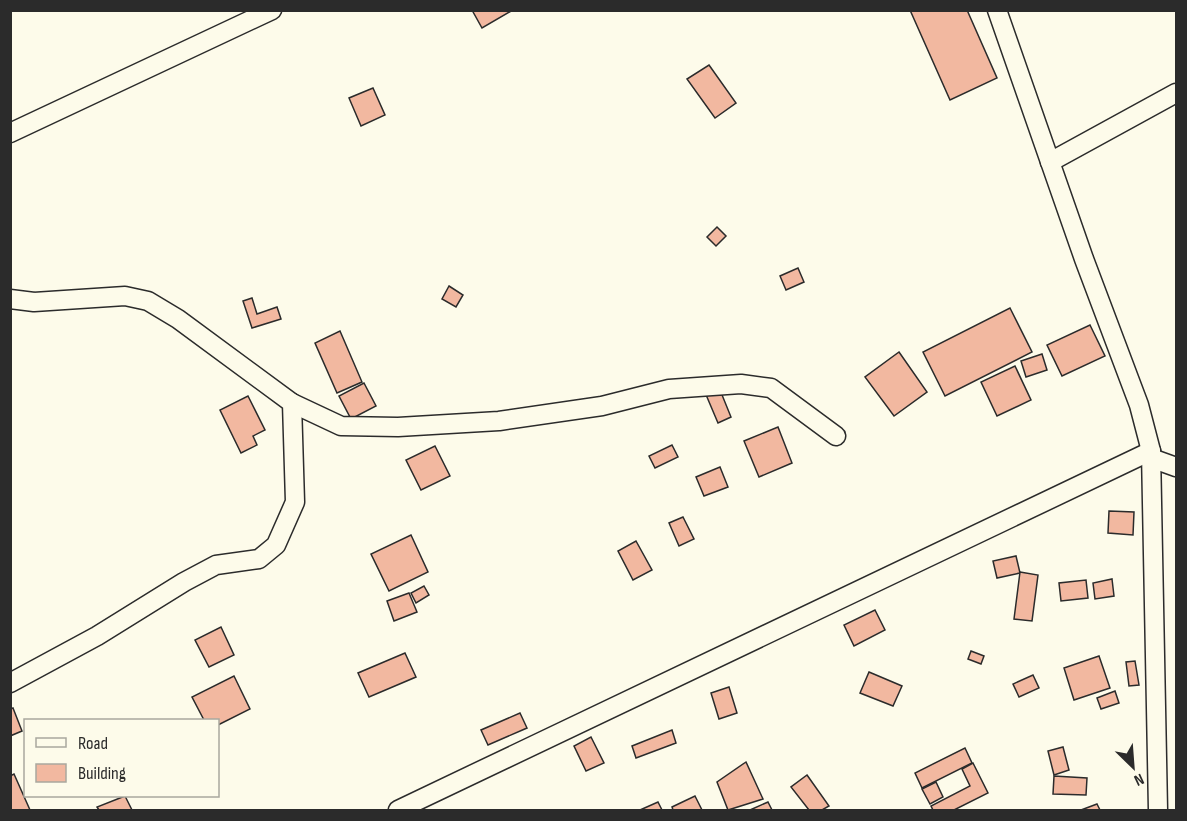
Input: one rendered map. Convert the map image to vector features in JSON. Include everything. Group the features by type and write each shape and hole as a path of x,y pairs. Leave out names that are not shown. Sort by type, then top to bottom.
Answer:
{"street":[{"path":"10,133 272,10"},
{"path":"997,10 1084,259 1139,405 1151,455 1158,810"},
{"path":"1050,162 1176,93"},
{"path":"10,299 34,302 125,296 148,301 178,319 292,403 342,426 398,427 499,421 602,406 669,389 741,384 771,388 836,436"},
{"path":"10,683 97,636 216,565 259,559 276,545 295,502 292,403"},
{"path":"398,810 1151,455 1174,462"}],"building":[{"path":"472,10 513,10 482,28"},
{"path":"910,10 967,10 997,78 950,100"},
{"path":"709,65 736,103 715,118 687,79"},
{"path":"373,88 385,115 361,126 349,98"},
{"path":"717,227 726,236 716,246 707,237"},
{"path":"798,268 804,282 786,290 780,276"},
{"path":"449,286 463,295 456,307 442,299"},
{"path":"252,298 257,314 277,307 281,319 252,328 243,301"},
{"path":"1010,308 1032,352 945,396 923,352"},
{"path":"1090,325 1105,356 1062,376 1047,345"},
{"path":"340,331 362,382 337,393 315,343"},
{"path":"899,352 927,392 894,416 865,377"},
{"path":"1042,354 1047,370 1026,377 1021,361"},
{"path":"1015,366 1031,400 997,416 981,382"},
{"path":"364,383 376,406 351,419 339,396"},
{"path":"718,385 731,417 718,423 704,390"},
{"path":"248,396 265,430 253,436 257,445 241,453 220,410"},
{"path":"778,427 792,463 759,477 744,441"},
{"path":"672,445 678,457 655,468 649,456"},
{"path":"435,446 450,476 421,490 406,460"},
{"path":"720,467 728,487 704,496 696,477"},
{"path":"1109,511 1134,512 1133,535 1108,533"},
{"path":"683,517 694,539 679,546 669,523"},
{"path":"411,535 428,572 389,591 371,554"},
{"path":"636,541 652,570 633,580 618,551"},
{"path":"1016,556 1020,573 997,578 993,561"},
{"path":"1020,572 1038,575 1032,621 1014,619"},
{"path":"1112,579 1114,596 1095,599 1093,583"},
{"path":"1086,580 1088,598 1061,601 1059,583"},
{"path":"424,586 429,595 416,603 411,593"},
{"path":"409,593 417,612 394,621 387,601"},
{"path":"875,610 885,630 854,646 844,625"},
{"path":"221,627 234,655 209,667 195,640"},
{"path":"971,651 984,656 981,664 968,659"},
{"path":"405,653 416,677 369,697 358,673"},
{"path":"1099,656 1110,688 1074,700 1064,668"},
{"path":"1135,661 1139,685 1129,686 1126,662"},
{"path":"869,672 902,686 893,706 860,693"},
{"path":"1033,675 1039,688 1019,697 1013,684"},
{"path":"234,676 250,709 219,724 219,719 203,719 192,697"},
{"path":"729,687 737,713 719,719 711,693"},
{"path":"1115,691 1119,703 1101,709 1097,698"},
{"path":"13,708 22,731 10,736 10,709"},
{"path":"520,713 527,728 488,745 481,730"},
{"path":"672,730 676,743 636,758 632,746"},
{"path":"591,737 604,763 586,771 574,746"},
{"path":"1063,747 1069,770 1054,775 1048,751"},
{"path":"965,748 972,763 922,788 915,773"},
{"path":"746,762 763,799 728,810 717,782"},
{"path":"973,763 988,793 954,810 933,810 931,806 970,786 962,769"},
{"path":"14,774 30,810 10,810 10,776"},
{"path":"807,775 829,806 822,810 809,810 791,787"},
{"path":"1054,776 1087,778 1086,795 1053,794"},
{"path":"936,782 943,797 930,804 922,789"},
{"path":"695,796 702,810 673,810 672,807"},
{"path":"126,797 132,810 99,810 97,807"},
{"path":"658,802 662,810 640,810"},
{"path":"768,802 772,810 750,810"},
{"path":"1097,804 1100,810 1081,810"}]}
